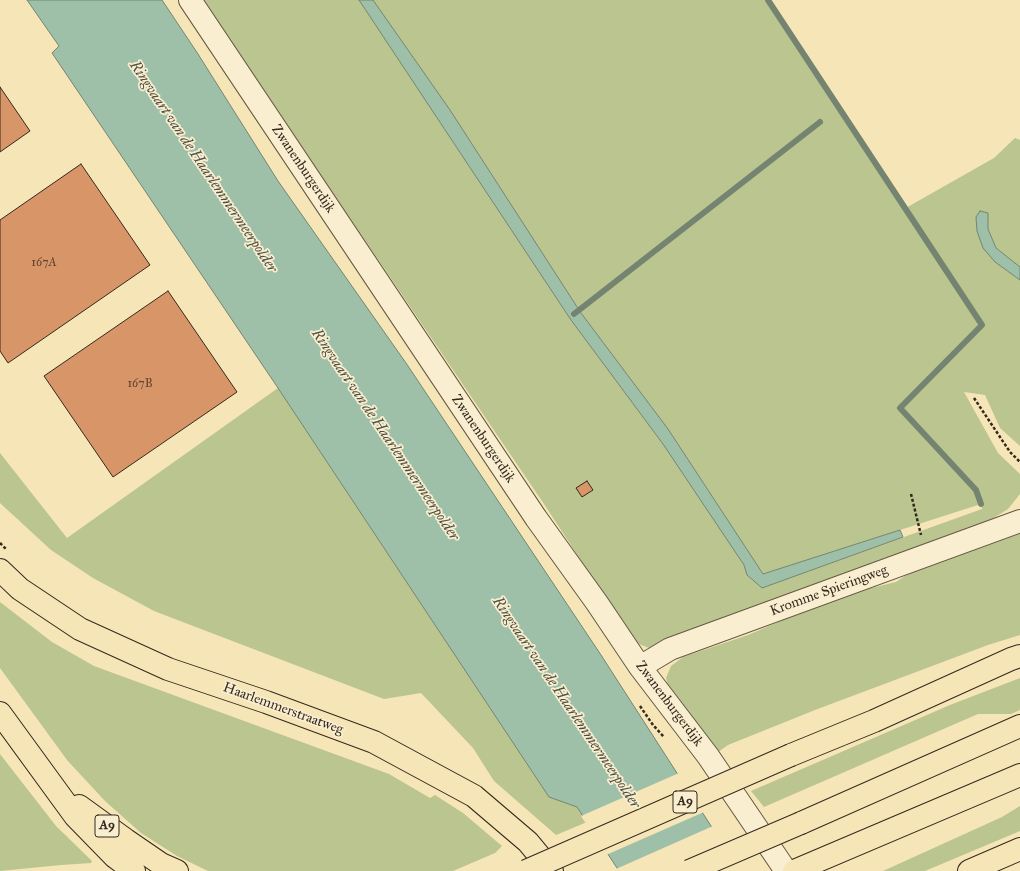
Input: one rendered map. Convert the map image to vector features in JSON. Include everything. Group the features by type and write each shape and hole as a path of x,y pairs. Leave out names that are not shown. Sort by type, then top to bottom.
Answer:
{"main road":[{"name":"Haarlemmerstraatweg","path":"0,570 20,588 80,629 168,669 266,702 374,742 474,796 528,842 552,871"},
{"name":"A9","path":"526,871 792,755 874,721 1020,656"},
{"path":"0,713 75,816 115,857 134,871"},
{"path":"689,871 1020,726"},
{"name":"A9","path":"43,772 82,809 156,860 177,871"},
{"path":"794,871 1020,775"},
{"path":"969,871 1020,849"}],"street":[{"name":"Zwanenburgerdijk","path":"190,0 532,511 640,667 708,756 786,871"},
{"name":"Kromme Spieringweg","path":"640,667 670,649 1020,521"}],"path":[{"path":"974,398 1010,452 1020,462"},
{"path":"911,494 921,535"}],"shaded area":[{"path":"202,0 359,0 571,320 663,444 744,565 747,575 762,588 982,509 981,504 763,574 668,429 581,313 450,110 373,0 770,0 838,110 904,209 994,158 1015,138 1020,140 1020,267 996,248 988,229 988,213 980,211 995,262 1020,280 1020,446 1000,428 985,395 964,392 998,453 1020,474 1020,494 1008,509 989,521 654,650 634,642 546,507"},
{"path":"278,388 549,797 577,807 587,822 556,835 494,781 473,748 421,693 384,699 154,611 93,578 51,550 0,503 0,453 67,538"},
{"path":"1020,528 1020,635 988,645 815,710 728,745 714,755 670,693 666,678 671,666 683,657 748,635 842,595 896,582 923,564"},
{"path":"0,602 52,642 94,666 389,774 430,798 435,795 463,813 502,846 495,853 453,871 208,871 177,856 141,833 105,801 67,760 0,668"},
{"path":"1020,678 1020,710 1011,714 978,714 764,807 751,791 950,705"},
{"path":"0,754 56,826 92,861 91,863 0,871"},
{"path":"1020,806 1020,831 925,871 883,871 1002,817"}],"water":[{"name":"Ringvaart van de Haarlemmermeerpolder","path":"27,0 162,0 278,181 406,363 601,655 740,871 619,871 577,807 549,797 278,388 52,53 59,46"},
{"path":"359,0 373,0 450,110 581,313 668,429 763,574 900,530 903,537 762,588 747,575 744,565 663,444 571,320"},
{"path":"980,211 988,213 988,229 996,248 1020,267 1020,280 995,262 983,248 977,231 976,217"}],"pier":[{"path":"679,773 704,812 606,855 581,816"},
{"path":"713,826 742,871 617,871 616,869"}],"building":[{"path":"0,87 30,131 0,152"},
{"path":"81,164 150,265 8,363 0,351 0,220"},
{"path":"168,291 237,392 113,477 44,376"},
{"path":"587,481 593,490 582,497 576,488"}],"waterway":[{"path":"768,0 982,325 900,408 976,490 981,504"},
{"path":"574,314 820,122"}]}
